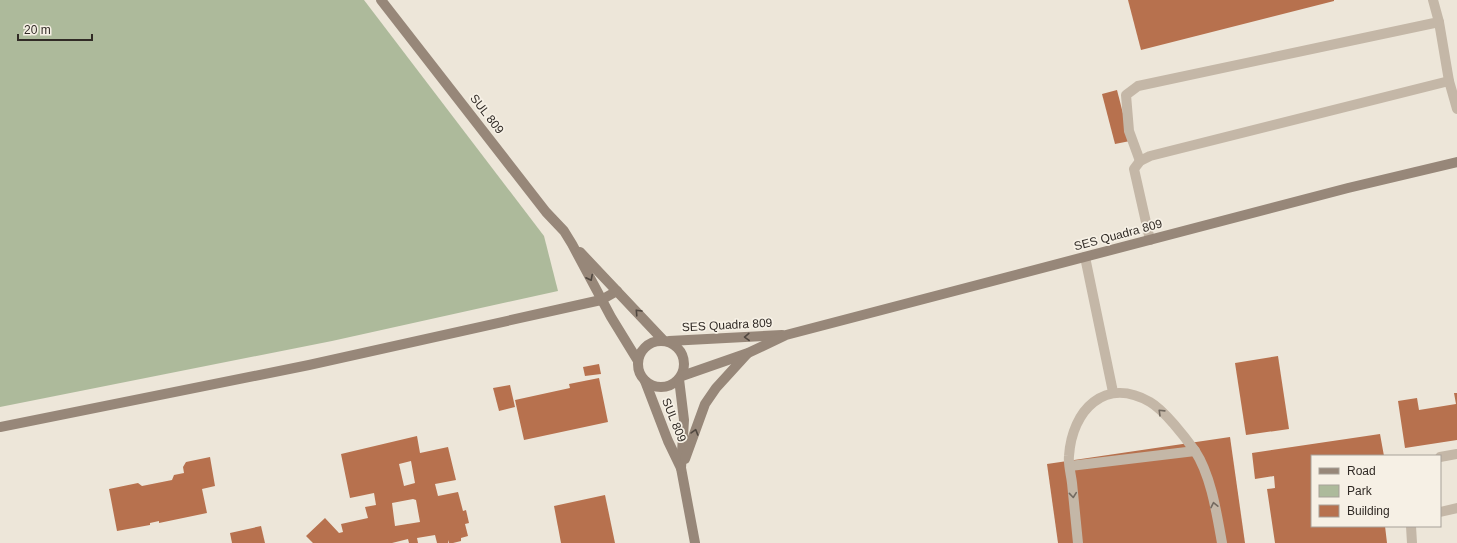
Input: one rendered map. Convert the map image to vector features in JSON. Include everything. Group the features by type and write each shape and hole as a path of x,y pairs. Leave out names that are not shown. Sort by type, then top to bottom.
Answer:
{"street":[{"name":"SUL 809","path":"381,0 546,212 564,231 601,300 638,361"},
{"name":"SES Quadra 809","path":"680,377 748,353 786,335 1348,188 1457,162"},
{"name":"SUL 809","path":"572,244 667,341"},
{"path":"0,427 309,365 601,300 617,291"},
{"name":"SES Quadra 809","path":"667,341 786,335"},
{"path":"658,340 667,341 678,347 684,355 685,366 675,384 665,387 654,386 645,381 639,372 638,361 641,351 649,343 658,340"},
{"path":"681,468 705,404 716,388 748,353"},
{"name":"SUL 809","path":"680,377 684,427 681,468 695,543"},
{"name":"SUL 809","path":"645,381 668,441 681,468"}],"lane":[{"path":"1434,0 1449,81 1457,109"},
{"path":"1140,161 1129,130 1126,95 1138,86 1439,22"},
{"path":"1150,240 1134,169 1140,161 1150,156 1449,81"},
{"path":"1085,257 1113,392"},
{"path":"1078,543 1069,456 1073,438 1080,419 1089,405 1101,397 1113,392 1128,394 1152,402 1177,427 1195,451 1211,489 1222,543"},
{"path":"1070,466 1195,451"},
{"path":"1441,457 1457,454"},
{"path":"1441,512 1457,508"},
{"path":"1411,527 1412,543"}],"green space":[{"path":"0,0 364,0 544,236 558,291 332,341 0,407"}],"building":[{"path":"1128,0 1334,0 1334,1 1141,50"},
{"path":"1117,90 1130,141 1115,144 1102,94"},
{"path":"1278,356 1289,429 1246,435 1235,363"},
{"path":"599,364 601,374 585,376 583,367"},
{"path":"599,378 608,422 524,440 515,400 570,388 569,384"},
{"path":"510,385 515,407 499,411 493,388"},
{"path":"1454,393 1457,393 1457,440 1405,448 1398,401 1417,398 1419,410 1456,404"},
{"path":"1380,434 1384,455 1311,455 1311,527 1385,527 1387,543 1275,543 1267,489 1275,488 1274,476 1255,479 1252,453"},
{"path":"417,436 420,453 448,447 456,480 435,484 438,496 458,492 463,511 466,510 469,523 465,524 468,536 461,538 461,541 453,543 449,543 448,540 448,543 437,543 435,535 417,538 418,543 409,543 408,539 392,543 313,543 306,536 325,518 339,533 343,532 341,524 368,518 365,507 376,505 374,493 350,498 341,454","holes":["411,461 415,483 404,486 399,464","413,499 416,500 420,522 395,526 392,503"]},
{"path":"1230,437 1245,543 1058,543 1047,464"},
{"path":"210,457 215,486 202,489 207,513 159,523 159,521 150,523 150,525 117,531 109,489 138,483 142,486 172,480 174,475 184,473 183,467 186,462"},
{"path":"605,495 615,543 561,543 554,506"},
{"path":"261,526 265,543 232,543 230,533"}]}
